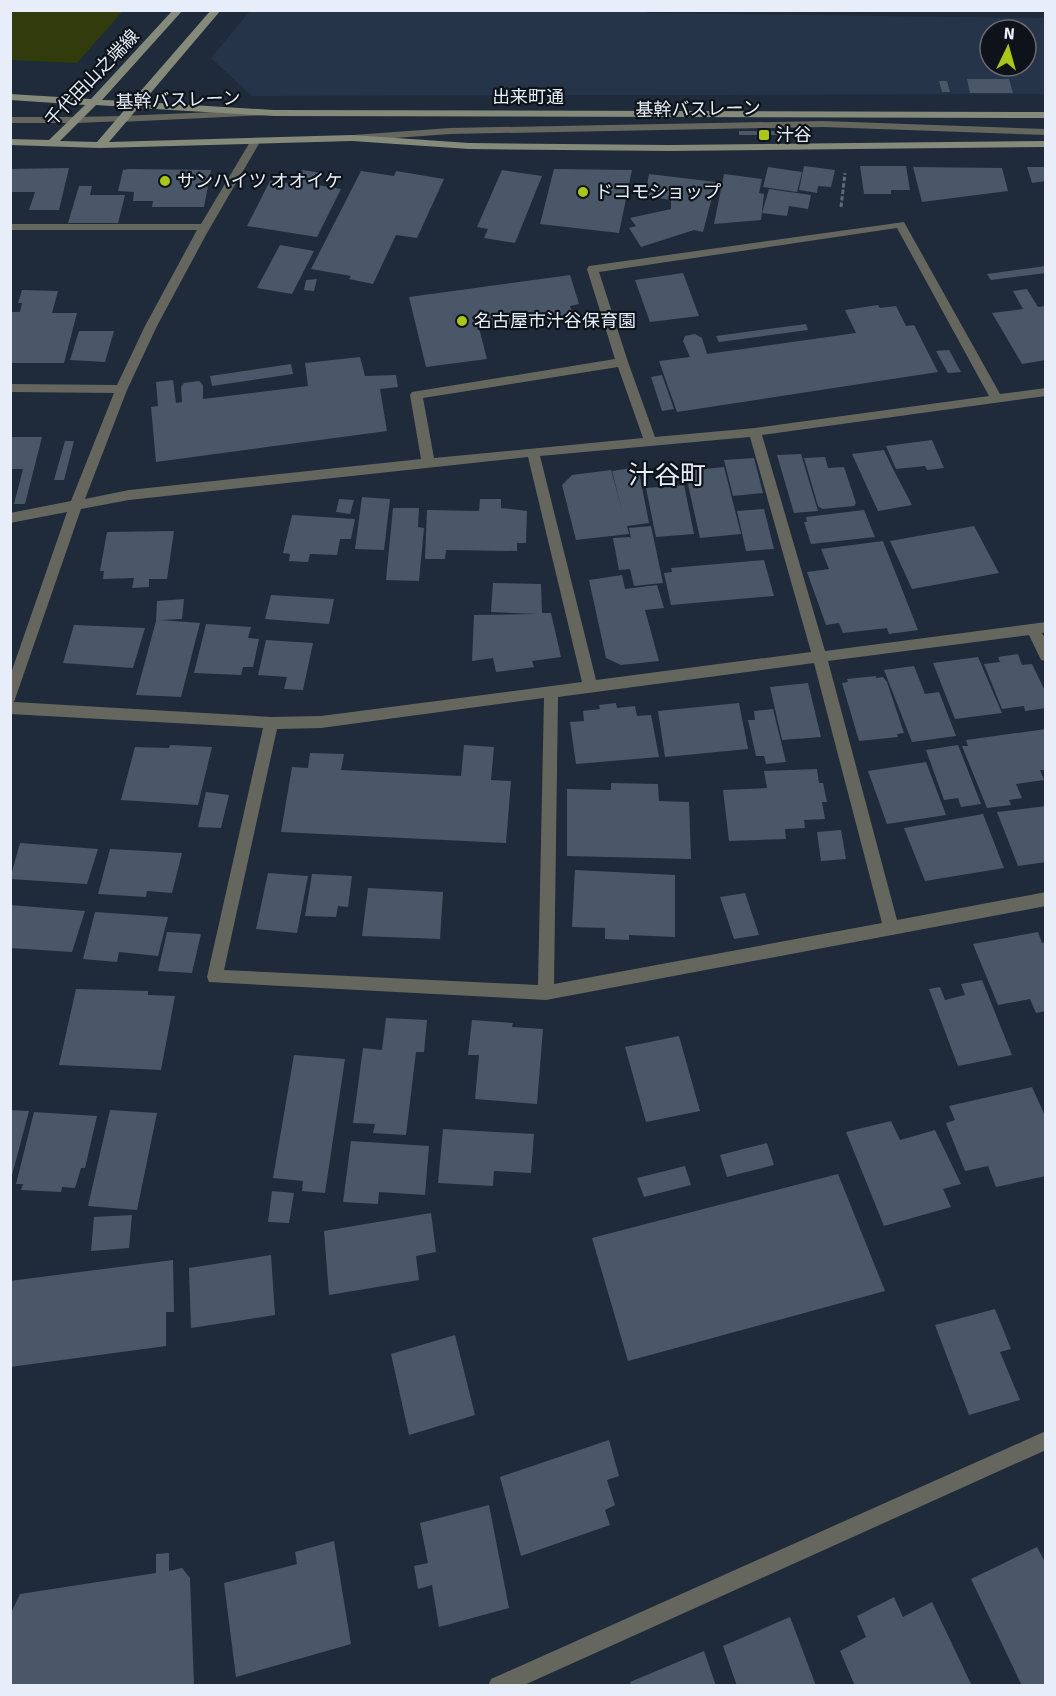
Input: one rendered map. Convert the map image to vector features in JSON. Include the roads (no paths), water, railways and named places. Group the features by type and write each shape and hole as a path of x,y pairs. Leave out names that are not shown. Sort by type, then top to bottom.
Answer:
{"main road":[{"name":"千代田山之端線","path":"53,142 77,120 179,10"},
{"path":"100,145 120,119 217,10"},
{"name":"出来町通","path":"10,97 274,113 1046,115"},
{"path":"10,142 100,145 352,138 469,146 669,148 1046,144"}],"street":[{"name":"基幹バスレーン","path":"10,120 120,119 274,113"},
{"name":"基幹バスレーン","path":"352,138 462,131 811,124 1046,132"},
{"path":"10,698 75,507 121,389 205,227 255,142"},
{"path":"651,441 621,362 592,269 900,224 997,400"},
{"path":"10,227 205,227"},
{"path":"428,462 416,394 621,362"},
{"path":"10,388 121,389"},
{"path":"10,518 129,495 428,462 755,432 1046,392"},
{"path":"755,432 819,655 891,928"},
{"path":"532,452 590,686"},
{"path":"10,708 271,723 321,722 1039,627 1046,656"},
{"path":"546,993 551,693"},
{"path":"271,723 215,977 546,993 1046,899"},
{"path":"498,1686 1046,1440"}],"place":[{"name":"汁谷","path":"764,135"},
{"name":"サンハイツ オオイケ","path":"165,181"},
{"name":"ドコモショップ","path":"583,192"},
{"name":"名古屋市汁谷保育園","path":"462,321"}],"district":[{"name":"汁谷町","path":"667,476"}]}
